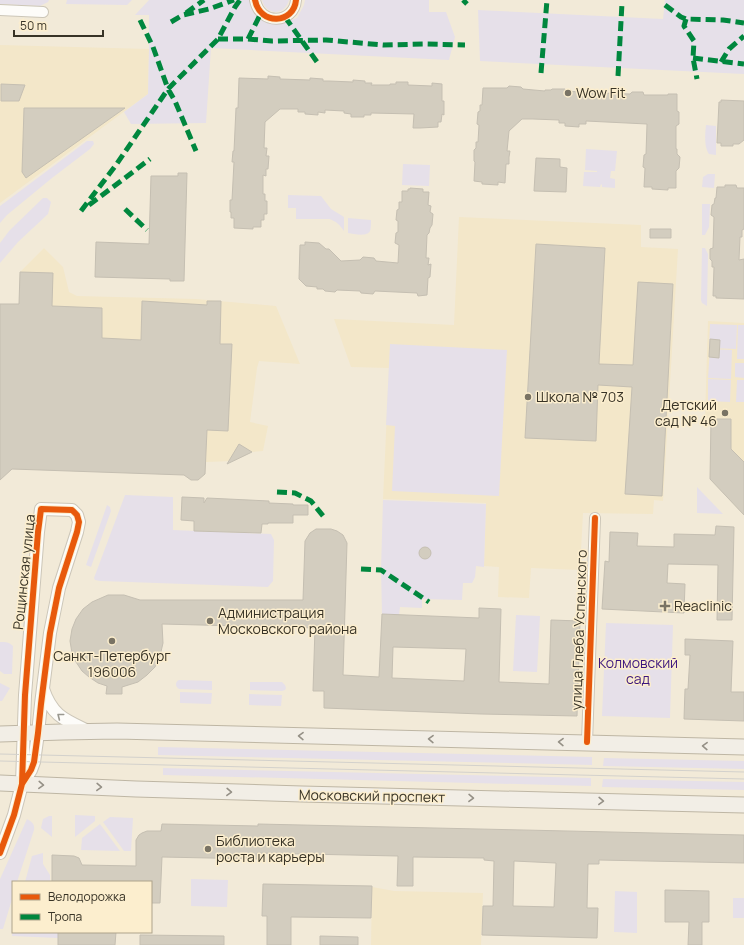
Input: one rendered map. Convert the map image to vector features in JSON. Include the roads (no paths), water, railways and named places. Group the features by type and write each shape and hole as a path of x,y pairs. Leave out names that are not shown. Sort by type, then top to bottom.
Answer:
{"main road":[{"path":"0,734 117,731 744,747"},
{"name":"Московский проспект","path":"0,783 302,794 744,805"}],"street":[{"path":"255,0 256,6 261,13 268,18 277,19 292,11 296,0"},
{"path":"0,10 43,12"},
{"name":"Рощинская улица","path":"0,854 14,815 22,784 31,733 43,689 50,633 59,588 77,532 79,522 77,515 72,510 41,509 37,540 25,695 31,733"},
{"name":"улица Глеба Успенского","path":"587,742 595,518"},
{"path":"43,689 49,704 55,712 63,719 88,731"}],"tram line":[{"path":"0,754 744,772"},
{"path":"0,761 744,779"}],"place":[{"name":"Wow Fit","path":"568,93"},
{"name":"Школа № 703","path":"528,397"},
{"name":"Детский сад № 46","path":"725,413"},
{"name":"Reaclinic","path":"665,606"},
{"name":"Администрация Московского района","path":"210,621"},
{"name":"Санкт-Петербург 196006","path":"112,641"},
{"name":"Библиотека роста и карьеры","path":"208,849"}],"park label":[{"name":"Колмовский сад","path":"638,672"}]}
